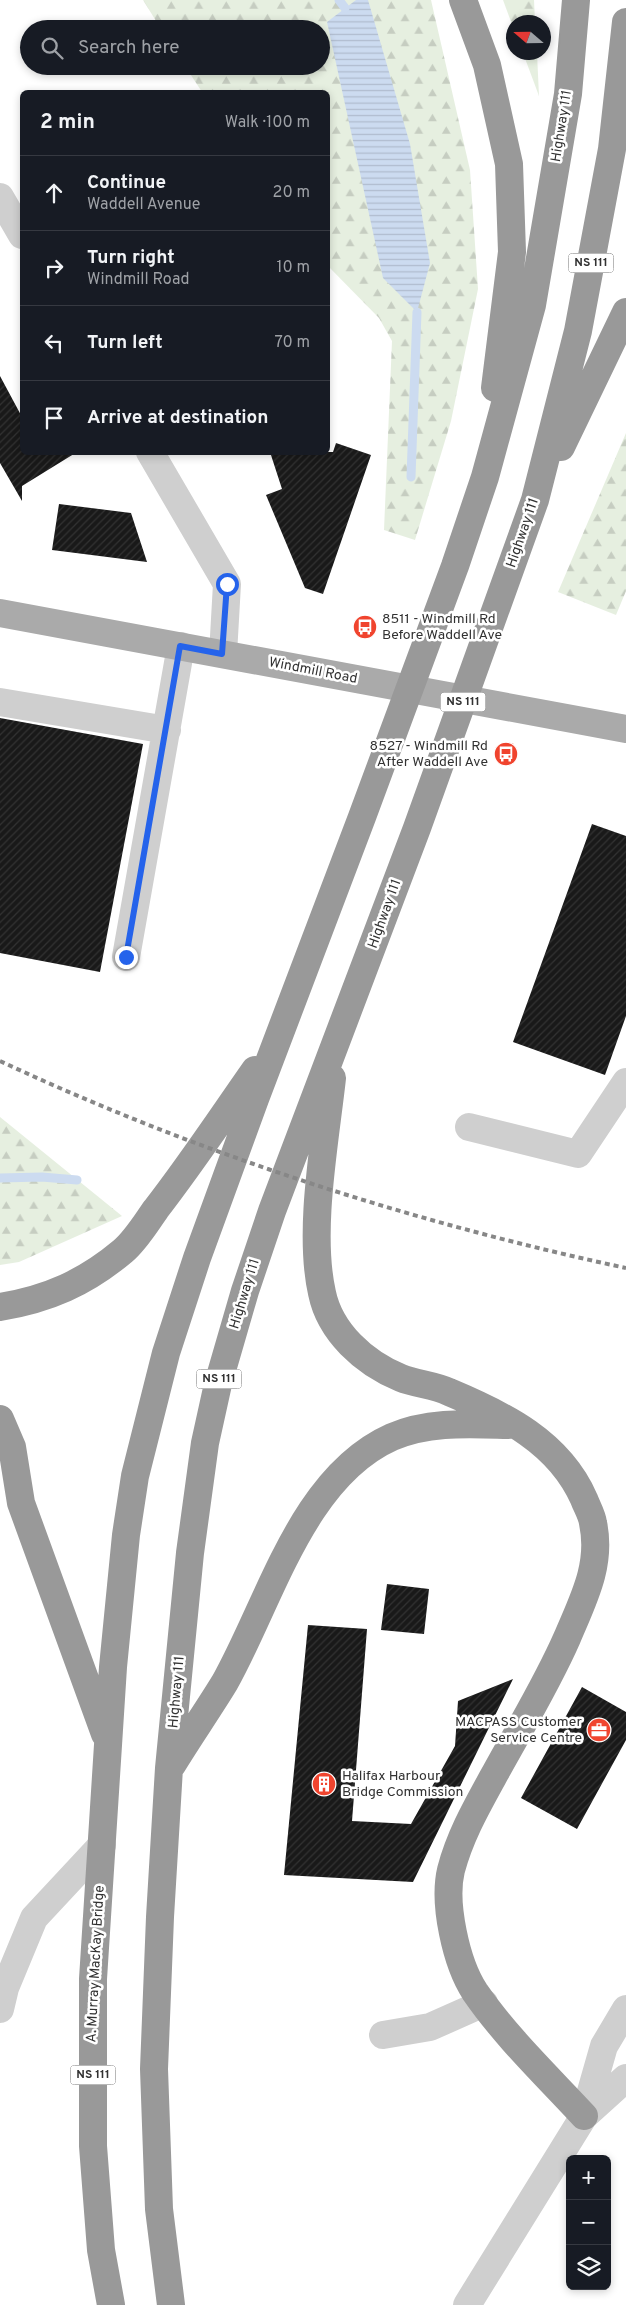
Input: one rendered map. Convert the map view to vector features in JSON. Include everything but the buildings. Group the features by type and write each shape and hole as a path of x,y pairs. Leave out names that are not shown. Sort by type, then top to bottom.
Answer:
{"highway":[{"path":"462,0 487,66 509,164 512,252 485,477"},
{"name":"Highway 111","path":"108,1742 126,1535 134,1476 166,1353 196,1258 455,566 485,477 532,305 568,94 576,0"},
{"name":"Highway 111","path":"171,2305 159,2209 154,2069 169,1768 191,1544 205,1443 218,1384 245,1291 272,1211 417,828 535,500 578,331 612,150 626,22"},
{"path":"535,500 626,312"},
{"path":"0,1307 28,1302 60,1292 97,1270 124,1250 180,1178 281,1032"},
{"path":"336,1043 325,1144 317,1257 322,1295 331,1319 345,1340 370,1361 401,1378 447,1391 517,1425 536,1437 561,1461 580,1490 593,1521 596,1552 590,1584 560,1654 464,1830 450,1873 450,1913 458,1952 474,1990 509,2034 584,2116"},
{"path":"0,1419 12,1447 21,1503 108,1742"},
{"path":"169,1768 225,1681 278,1573 313,1508 336,1476 359,1457 392,1437 422,1428 459,1424 517,1425"},
{"name":"A. Murray MacKay Bridge","path":"108,1742 93,1979 93,2146 101,2250 111,2305"}],"main road":[{"name":"Windmill Road","path":"0,613 626,729"}],"street":[{"path":"0,197 20,232"},
{"path":"152,455 227,584 222,654"},
{"path":"126,957 167,730 180,646"},
{"path":"0,702 167,730"},
{"path":"469,1127 578,1154 626,1082"},
{"path":"0,2008 5,1988 34,1918 102,1845"},
{"path":"383,2035 430,2027 484,2003"},
{"path":"468,2305 584,2116 604,2046 626,2009"},
{"path":"584,2116 626,2078"}],"green space":[{"path":"143,0 431,0 470,170 478,289 451,421 415,540 384,530 392,341 379,318 330,268 330,90 201,90 191,75 330,75 330,20 155,20"},
{"path":"503,0 534,0 535,15 509,15"},
{"path":"526,60 537,60 539,96"},
{"path":"626,433 626,591 616,615 558,592"},
{"path":"0,1117 122,1216 19,1262 0,1265"}],"water":[{"path":"356,0 368,0 410,144 430,263 417,312 383,278 330,36 330,20"}],"waterway":[{"path":"339,0 345,8"},
{"path":"411,477 417,312"},
{"path":"0,1178 42,1177 77,1180"}],"railway":[{"path":"0,1061 75,1095 152,1126 307,1182 465,1229 626,1268"}],"place":[{"name":"8511 - Windmill Rd Before Waddell Ave","path":"365,627"},
{"name":"8527 - Windmill Rd After Waddell Ave","path":"506,754"},
{"name":"MACPASS Customer Service Centre","path":"599,1730"},
{"name":"Halifax Harbour Bridge Commission","path":"324,1784"}],"route":[{"path":"126,957 180,646 222,654 227,584"}]}
